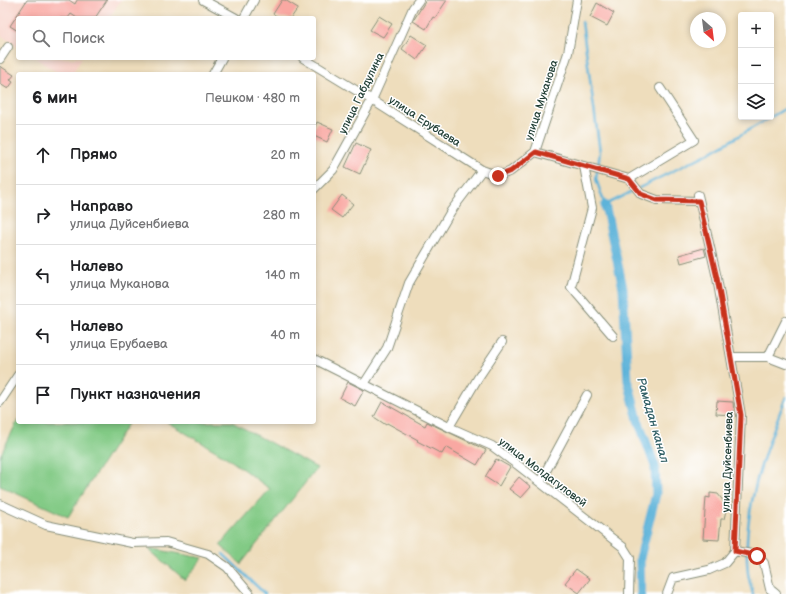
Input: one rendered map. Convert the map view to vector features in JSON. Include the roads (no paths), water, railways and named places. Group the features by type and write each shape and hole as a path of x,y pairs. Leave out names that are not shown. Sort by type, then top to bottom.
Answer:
{"street":[{"path":"203,0 232,16"},
{"path":"245,16 254,0"},
{"name":"улица Габдулина","path":"316,187 333,170 372,100 413,8 419,0"},
{"name":"улица Муканова","path":"577,0 568,53 536,152 629,179"},
{"path":"0,59 8,47"},
{"path":"214,72 221,60"},
{"name":"улица Ерубаева","path":"306,60 482,170 498,176 511,171 536,152"},
{"path":"629,179 694,140 660,88"},
{"path":"584,166 592,208 571,287 613,336"},
{"path":"364,384 387,348 409,283 451,211 482,170"},
{"name":"улица Дуйсенбиева","path":"629,179 641,194 657,200 698,198 717,278 741,415 735,551"},
{"path":"768,358 786,321"},
{"path":"449,427 478,378 502,342"},
{"path":"731,357 768,358 786,364"},
{"name":"улица Молдагуловой","path":"316,360 449,427 492,446 623,547 630,558 629,594"},
{"path":"1,400 16,379"},
{"path":"540,482 587,395"},
{"path":"0,504 46,525 132,543 166,542 208,554 227,567 250,594"},
{"path":"667,594 673,578 709,570 725,563 735,551 757,556 764,563 770,589 776,594"}],"waterway":[{"path":"582,22 600,152 596,179 605,205 635,190"},
{"path":"774,115 786,108"},
{"path":"639,188 713,151 766,120"},
{"name":"Рамадан канал","path":"605,205 623,288 628,381 638,420 655,466 656,494 640,558 641,594"},
{"path":"753,594 749,581 747,550 751,505 762,461 786,397"},
{"path":"223,554 265,594"}]}
